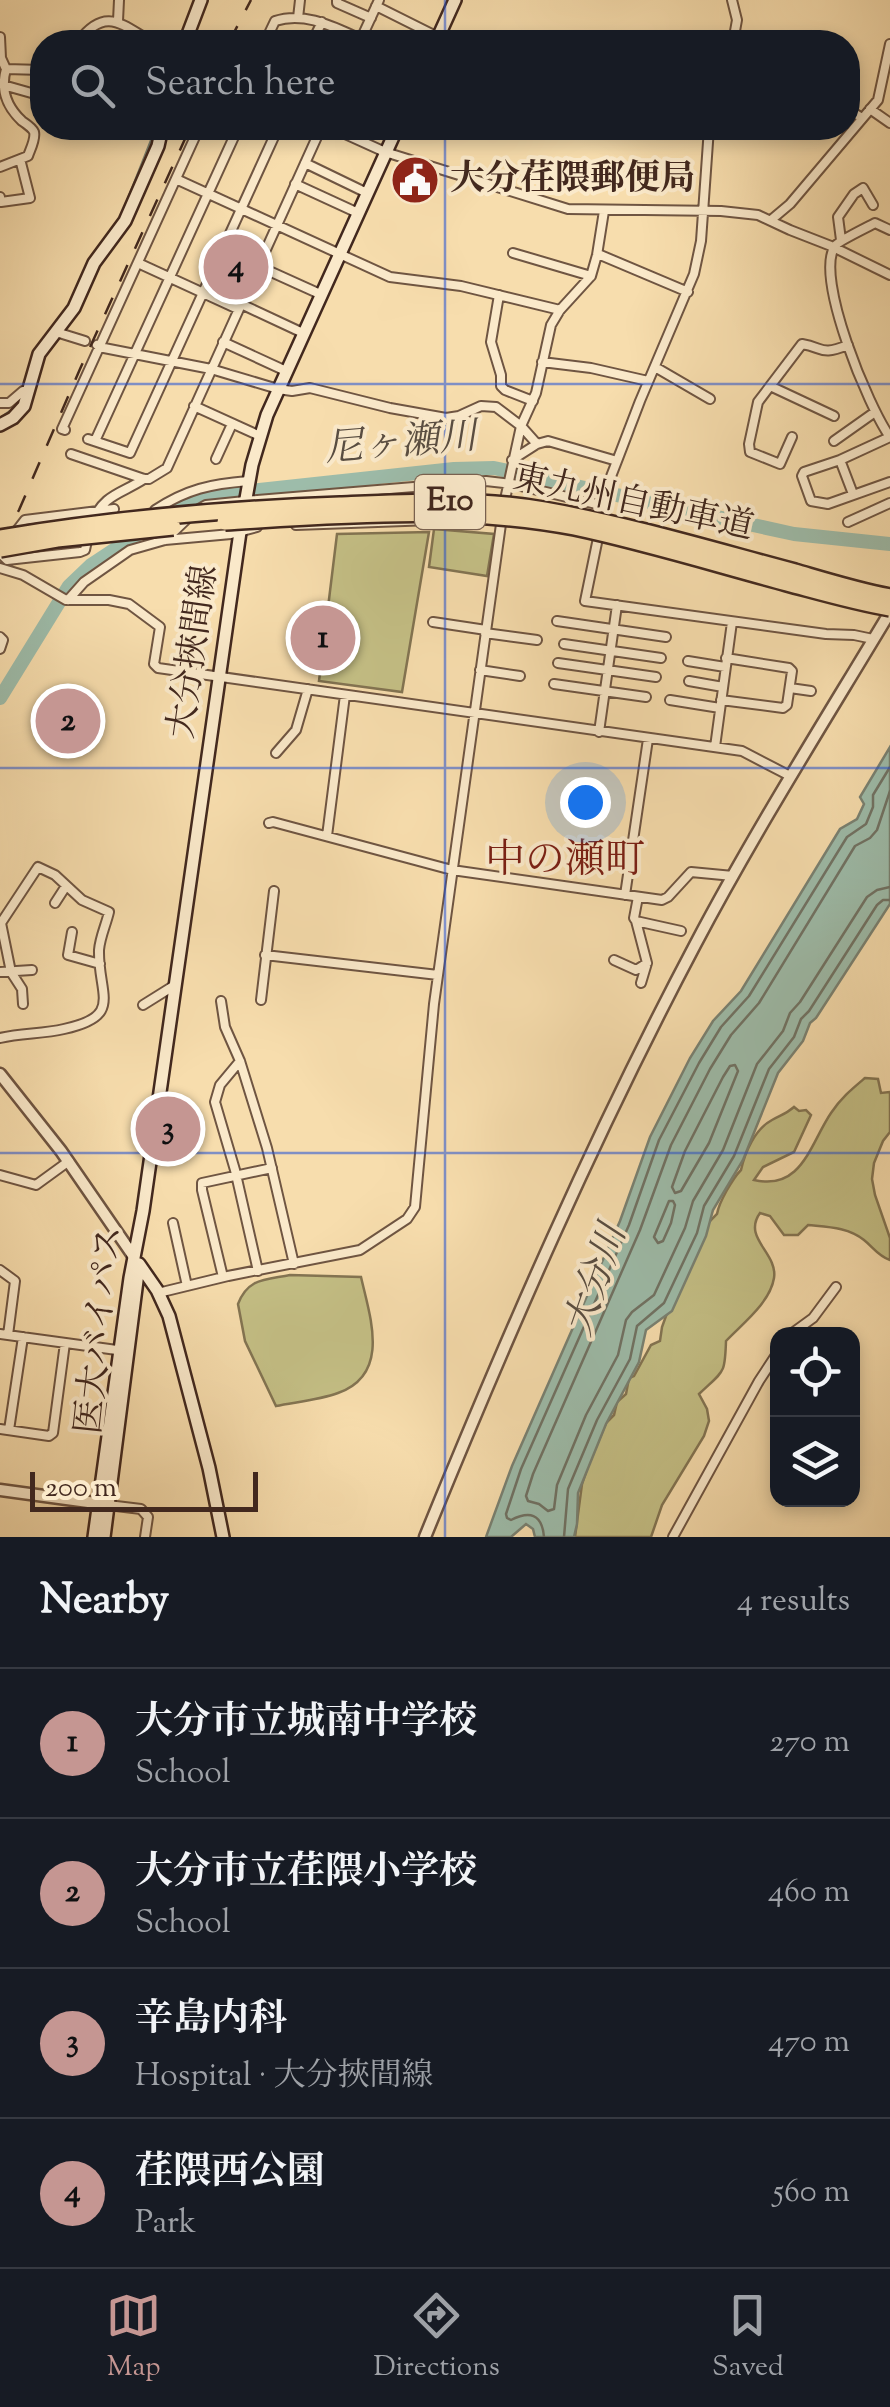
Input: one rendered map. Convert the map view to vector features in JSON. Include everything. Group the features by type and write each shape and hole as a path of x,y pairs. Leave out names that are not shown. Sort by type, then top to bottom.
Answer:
{"highway":[{"name":"東九州自動車道","path":"0,538 109,522 300,506 492,504 582,518 890,597"},
{"name":"東九州自動車道","path":"1,554 75,537 210,524 394,514 487,515 577,528 890,610"}],"main road":[{"path":"190,30 201,0"},
{"path":"442,30 455,0"},
{"path":"0,425 21,409 38,357 74,308 94,263 127,216 159,140"},
{"name":"大分挾間線","path":"142,1211 248,481 260,436 286,370 391,140"},
{"name":"医大バイパス","path":"94,1537 103,1504 142,1211"},
{"path":"136,1260 169,1316 220,1512 223,1537"},
{"name":"医大バイパス","path":"103,1504 104,1537"}],"street":[{"path":"118,21 120,0"},
{"path":"298,18 300,0"},
{"path":"337,0 371,18"},
{"path":"732,0 735,30"},
{"path":"365,30 378,3 421,30"},
{"path":"271,30 276,19 298,18 322,22 338,30"},
{"path":"89,30 110,20 133,30"},
{"path":"318,30 322,22"},
{"path":"0,37 8,104 30,129"},
{"path":"860,120 878,100 890,44"},
{"path":"6,69 30,70"},
{"path":"3,85 30,93"},
{"path":"870,109 890,123"},
{"path":"0,167 30,154 33,140"},
{"path":"65,430 62,429 98,346 193,140"},
{"path":"232,140 134,356 91,440 130,452 273,140"},
{"path":"71,454 144,479 166,468 316,140"},
{"path":"358,140 385,152 564,208 747,213 837,244 890,274"},
{"path":"708,140 700,249 688,292 610,479 584,601 873,640"},
{"path":"771,220 790,204 844,140"},
{"path":"0,197 1,202 30,198 20,159"},
{"path":"305,163 367,192"},
{"path":"176,179 390,277 461,286 560,310"},
{"path":"295,184 358,213"},
{"path":"873,205 861,188 838,218 831,270 835,302 848,345 875,412 890,437 802,476 810,499 828,504 890,482"},
{"path":"158,1293 364,1248 413,1211 438,975 512,460 533,401 551,325 590,276 598,254 604,211"},
{"path":"837,244 875,223 890,230"},
{"path":"513,253 590,276"},
{"path":"598,254 688,292"},
{"path":"138,263 203,294 303,333"},
{"path":"258,266 320,294"},
{"path":"499,295 491,342 502,374 501,386 533,401"},
{"path":"56,332 84,341"},
{"path":"223,342 286,370"},
{"path":"792,437 780,464 750,452 756,407 802,344 822,351 848,345"},
{"path":"98,346 211,370 278,390 310,388 446,418 481,406 496,406 538,444"},
{"path":"542,362 648,381"},
{"path":"655,367 710,400"},
{"path":"770,386 834,416"},
{"path":"0,404 9,403 23,391 29,392"},
{"path":"194,406 260,436"},
{"path":"834,441 875,412"},
{"path":"216,459 232,424"},
{"path":"512,460 545,441 617,461"},
{"path":"840,460 854,494"},
{"path":"114,508 97,510 25,520 1,554 7,560 83,552 97,510 111,496 144,479"},
{"path":"166,540 206,505 486,480 604,506"},
{"path":"155,510 186,491 248,481"},
{"path":"68,600 84,582 128,551 166,540 240,532 251,527 430,521 438,513 436,484"},
{"path":"848,522 890,503"},
{"path":"0,568 68,600 130,604 160,627 154,664 158,668 742,751 790,776"},
{"path":"600,732 617,605"},
{"path":"425,1537 612,1109 733,876 890,610"},
{"path":"557,621 666,637"},
{"path":"433,622 536,640"},
{"path":"715,747 732,622"},
{"path":"0,637 0,649"},
{"path":"564,644 662,658"},
{"path":"670,700 783,708 787,705 792,671 789,668 688,661"},
{"path":"558,664 656,677"},
{"path":"480,670 520,676"},
{"path":"688,682 723,687"},
{"path":"554,684 646,697"},
{"path":"790,688 810,691"},
{"path":"276,754 296,730 308,689"},
{"path":"327,836 345,695"},
{"path":"625,895 648,738"},
{"path":"269,823 452,870 638,897 665,900 694,872 733,876"},
{"path":"0,1038 61,1030 93,1020 104,1004 100,941 109,912 90,904 51,872 36,868 1,923 11,972 22,989 23,1004"},
{"path":"55,903 66,886"},
{"path":"261,1000 274,891"},
{"path":"638,897 634,918 647,963 641,983"},
{"path":"636,921 681,931"},
{"path":"72,932 68,956 100,964"},
{"path":"265,955 438,975"},
{"path":"614,960 636,970 647,963"},
{"path":"0,972 32,970"},
{"path":"143,1005 176,985"},
{"path":"221,1000 225,1027 240,1061 272,1168 294,1264"},
{"path":"240,1061 220,1085 215,1102 258,1271"},
{"path":"0,1074 69,1161 136,1260"},
{"path":"0,1175 36,1185 69,1161"},
{"path":"223,1277 202,1183 272,1168"},
{"path":"173,1223 187,1286"},
{"path":"0,1270 15,1281 4,1335 124,1351"},
{"path":"800,1327 813,1318 836,1288"},
{"path":"23,1337 4,1430 49,1436 52,1433 66,1343"},
{"path":"673,1537 770,1364"},
{"path":"0,1490 142,1510 148,1517 145,1537"}],"shaded area":[{"path":"228,244 259,258 244,290 214,276"},
{"path":"434,529 494,534 487,576 429,567"},
{"path":"429,532 402,692 319,681 337,534"},
{"path":"865,1078 878,1079 881,1093 890,1092 890,1132 874,1163 872,1179 890,1238 890,1260 851,1232 808,1225 798,1235 784,1235 770,1216 760,1213 755,1230 774,1269 771,1287 726,1341 722,1371 699,1394 709,1421 704,1436 662,1505 651,1537 575,1537 582,1484 606,1423 626,1394 629,1378 634,1376 651,1345 660,1341 674,1294 756,1135 794,1107 811,1115 794,1152 763,1167 754,1180 783,1179 803,1162 831,1113"},
{"path":"290,1275 361,1277 373,1343 365,1372 355,1384 331,1395 276,1406 245,1341 238,1304 252,1285"}],"water":[{"name":"大分川","path":"890,747 890,904 810,1023 803,1041 778,1073 743,1160 713,1210 706,1236 672,1311 646,1330 639,1362 606,1424 578,1493 574,1537 535,1537 526,1524 511,1537 486,1537 512,1466 620,1221 650,1137 690,1058 713,1021 741,991 840,829 857,819 864,804 860,797"}],"waterway":[{"path":"120,219 151,140"},
{"path":"0,418 21,399"},
{"name":"尼ヶ瀬川","path":"165,516 221,494 494,468 794,534 890,544"},
{"name":"尼ヶ瀬川","path":"0,698 69,586 91,565 147,528"}],"railway":[{"path":"235,30 251,0"},
{"path":"0,543 19,510 185,140"}],"place":[{"name":"大分荏隈郵便局","path":"415,180"},
{"name":"荏隈西公園","path":"236,267"},
{"name":"大分市立城南中学校","path":"323,638"},
{"name":"大分市立荏隈小学校","path":"68,721"},
{"name":"辛島内科","path":"168,1129"}],"district":[{"name":"中の瀬町","path":"565,862"}]}
